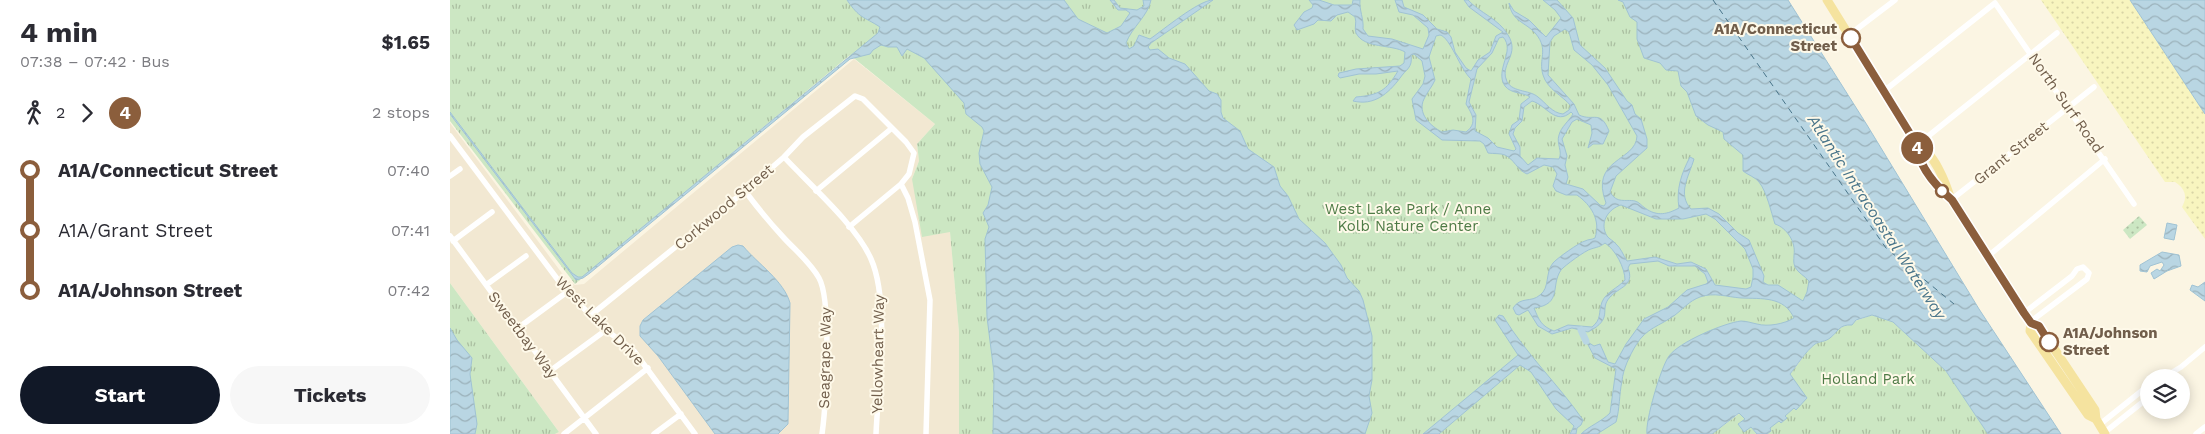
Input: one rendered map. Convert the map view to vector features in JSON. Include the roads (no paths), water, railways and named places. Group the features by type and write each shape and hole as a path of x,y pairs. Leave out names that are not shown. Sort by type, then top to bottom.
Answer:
{"main road":[{"path":"1827,0 1917,145 1917,154 1938,187 1952,200 2030,323 2039,326 2095,410 2098,422 2105,434"}],"street":[{"path":"1849,35 1895,0"},
{"name":"North Surf Road","path":"1884,91 1995,3 2032,53 2134,204"},
{"path":"1917,145 2056,33"},
{"name":"Grant Street","path":"1952,200 2094,87"},
{"name":"Corkwood Street","path":"592,316 745,191 784,157 803,137 855,96 863,99 892,128"},
{"path":"816,191 892,128 914,154 909,174 901,184 850,227"},
{"name":"West Lake Drive","path":"450,136 567,292 606,330 634,351 695,434"},
{"name":"Yellowheart Way","path":"784,157 850,227 871,257 881,292 876,434"},
{"path":"1987,257 2105,159"},
{"path":"450,176 460,169"},
{"path":"901,184 908,198 915,222 930,300 926,434"},
{"name":"Seagrape Way","path":"745,191 768,221 810,263 821,280 826,300 827,340 822,434"},
{"path":"452,238 492,212"},
{"name":"Sweetbay Way","path":"452,238 596,434"},
{"path":"486,285 526,256"},
{"path":"2024,313 2072,276 2079,268 2087,269 2089,278 2030,323"},
{"path":"2072,276 2079,285"},
{"path":"518,328 567,292"},
{"path":"550,371 606,330"},
{"path":"2175,369 2181,367 2205,347"},
{"path":"564,434 648,368"},
{"path":"2098,422 2140,392"},
{"path":"2105,434 2140,405"},
{"path":"654,434 681,414"},
{"path":"2196,434 2205,427"}],"water":[{"path":"847,0 1064,0 1078,19 1107,33 1121,26 1130,13 1126,10 1118,10 1110,0 1114,0 1120,8 1137,10 1144,6 1143,0 1151,0 1147,11 1126,43 1129,49 1134,46 1139,35 1150,39 1190,10 1213,0 1148,47 1150,50 1158,49 1169,58 1185,64 1209,91 1217,94 1221,100 1223,118 1240,131 1248,149 1274,167 1280,186 1288,196 1299,219 1325,243 1341,265 1347,278 1359,291 1372,336 1372,380 1369,396 1372,413 1365,434 993,434 994,373 987,317 985,239 989,227 983,213 988,205 992,187 980,164 979,153 984,131 982,127 966,114 964,103 924,58 907,49 902,56 897,47 881,45 870,54 850,59 590,273 583,278 576,280 450,114 450,112 572,273 582,277 878,33 880,27 859,14"},
{"name":"Atlantic Intracoastal Waterway","path":"1309,0 1319,0 1334,5 1352,5 1353,0 1360,0 1363,29 1368,36 1392,39 1423,49 1429,35 1428,28 1413,15 1399,12 1395,0 1402,0 1404,7 1423,15 1437,29 1447,32 1451,37 1455,52 1466,68 1471,71 1478,60 1490,52 1496,36 1503,32 1469,7 1464,0 1468,0 1495,20 1508,35 1512,48 1505,73 1511,87 1534,95 1552,110 1563,114 1571,106 1545,80 1542,69 1543,50 1540,40 1532,30 1516,18 1509,3 1514,11 1529,20 1546,37 1561,18 1543,0 1557,0 1573,18 1580,45 1605,68 1627,101 1632,105 1635,114 1641,119 1647,139 1647,148 1616,176 1610,192 1613,196 1618,200 1636,202 1649,211 1658,214 1675,210 1679,208 1679,188 1684,170 1690,157 1694,159 1684,191 1687,203 1691,209 1708,208 1719,214 1738,233 1749,240 1764,276 1763,282 1768,285 1778,285 1803,301 1809,281 1795,267 1794,245 1787,232 1775,224 1762,186 1756,179 1743,171 1743,155 1724,139 1723,132 1708,125 1696,116 1687,92 1681,86 1678,71 1666,70 1660,63 1644,58 1637,39 1637,22 1630,17 1623,2 1618,0 1788,0 1979,309 2061,434 1988,434 1946,371 1893,322 1872,315 1856,320 1852,325 1841,327 1830,338 1815,344 1808,351 1790,374 1807,398 1796,410 1794,408 1785,416 1787,418 1781,423 1779,421 1770,428 1771,431 1767,434 1757,434 1751,427 1744,432 1738,424 1745,419 1739,413 1712,434 1647,434 1648,418 1658,382 1669,356 1674,351 1702,334 1733,323 1743,321 1771,325 1794,318 1784,306 1772,300 1715,295 1705,296 1689,303 1640,339 1625,367 1616,422 1597,434 1581,434 1610,413 1616,369 1595,358 1586,341 1594,346 1600,344 1608,362 1615,364 1626,344 1644,319 1668,307 1687,290 1706,284 1708,282 1705,274 1695,266 1669,266 1658,261 1630,264 1628,268 1630,274 1628,282 1610,297 1605,306 1604,318 1596,327 1588,332 1572,328 1552,334 1538,326 1528,310 1519,315 1516,314 1513,308 1516,304 1533,299 1543,292 1549,271 1555,261 1578,244 1595,238 1597,231 1596,219 1587,203 1577,195 1566,195 1556,191 1553,186 1557,174 1553,167 1544,165 1527,174 1505,155 1488,153 1484,144 1480,141 1442,140 1416,120 1412,99 1423,84 1425,76 1422,61 1414,54 1411,55 1411,63 1408,68 1385,94 1368,102 1353,101 1356,97 1371,95 1381,91 1390,83 1398,71 1359,74 1340,78 1338,76 1339,73 1356,69 1400,66 1404,63 1405,52 1365,42 1355,31 1355,17 1348,12 1337,15 1331,21 1318,20 1314,24 1297,30 1294,25 1304,12 1312,8 1313,5","holes":["1565,29 1569,32 1574,50 1592,65 1608,85 1637,136 1635,144 1608,169 1604,177 1602,188 1606,203 1604,206 1600,205 1583,189 1566,184 1568,177 1565,165 1567,156 1562,139 1572,122 1577,119 1591,125 1592,133 1588,148 1593,144 1603,144 1609,131 1606,124 1600,118 1579,115 1574,104 1548,75 1550,42 1554,36","1440,35 1448,41 1471,79 1466,104 1472,115 1473,122 1470,129 1466,132 1453,130 1442,132 1429,123 1423,114 1422,104 1435,80 1429,57 1436,36","1503,37 1507,48 1502,80 1508,89 1530,97 1521,104 1519,120 1512,125 1509,134 1516,149 1514,151 1497,147 1488,138 1475,131 1476,115 1469,102 1477,69 1492,53 1499,38","1532,101 1556,116 1566,116 1571,112 1573,114 1561,129 1559,135 1559,159 1537,158 1528,165 1520,156 1520,147 1513,134 1515,128 1522,121 1524,107","1621,205 1656,219 1683,219 1706,214 1715,219 1745,249 1753,269 1751,287 1746,289 1715,285 1706,269 1691,262 1677,264 1655,257 1627,261 1605,231 1604,222 1612,210","1605,243 1616,254 1625,280 1604,299 1597,321 1592,327 1568,325 1554,331 1543,325 1534,308 1549,303 1554,294 1561,270 1588,250"]},
{"path":"2130,0 2205,0 2205,114"},
{"path":"2167,223 2177,225 2174,240 2164,238"},
{"path":"743,246 776,280 787,295 790,303 788,424 778,434 715,434 658,356 640,336 640,326 643,320 732,247"},
{"path":"2162,252 2179,255 2181,266 2167,271 2154,279 2151,273 2157,269 2160,271 2164,265 2162,262 2150,266 2147,272 2140,271 2140,265"},
{"path":"2205,282 2205,301 2190,290 2192,285 2198,287"},
{"path":"1499,315 1503,316 1583,420 1577,428 1576,434 1570,434 1574,426 1556,409 1531,372 1520,365 1439,434 1423,434 1518,355 1495,320"},
{"path":"450,328 472,358 470,374 477,424 475,434 450,434"}],"waterway":[{"path":"1581,330 1586,341"}],"place":[{"name":"A1A/Connecticut Street","path":"1851,38"},
{"name":"A1A/Johnson Street","path":"2049,342"}],"park label":[{"name":"West Lake Park / Anne Kolb Nature Center","path":"1408,218"},
{"name":"Holland Park","path":"1868,379"}]}
